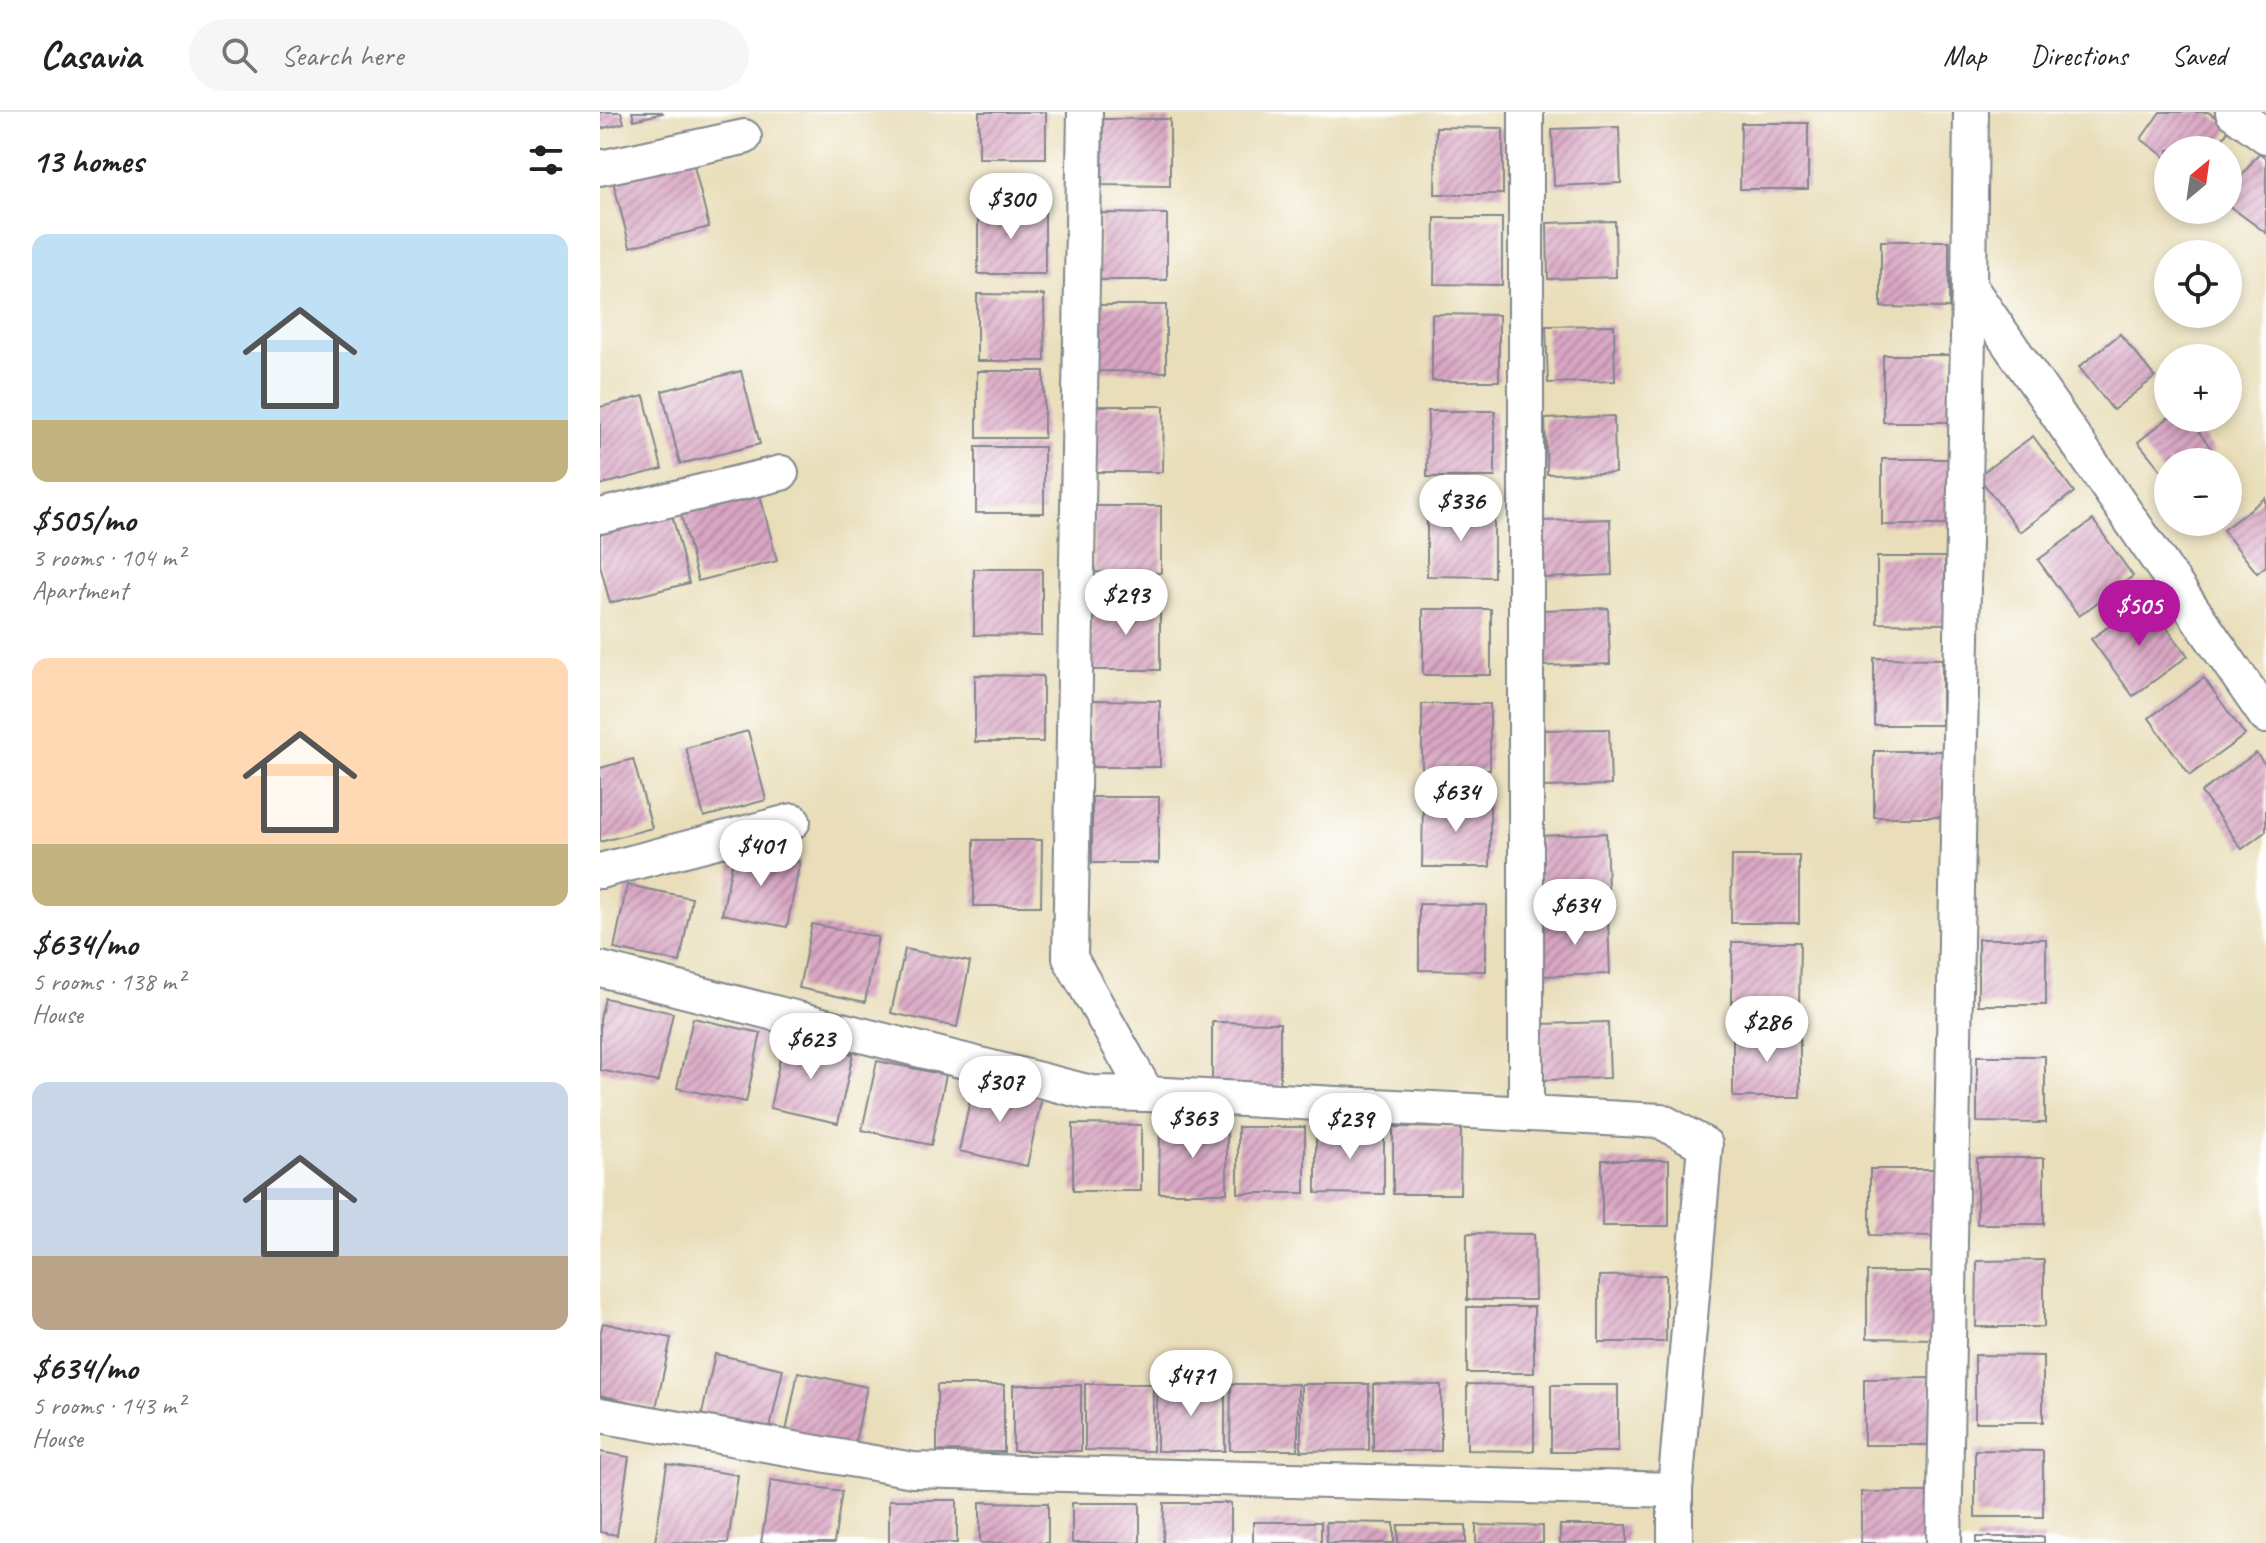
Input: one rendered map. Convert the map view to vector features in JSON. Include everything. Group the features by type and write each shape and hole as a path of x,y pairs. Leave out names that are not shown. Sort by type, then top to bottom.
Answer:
{"street":[{"path":"1085,112 1070,958 1147,1094"},
{"path":"1526,112 1526,1114"},
{"path":"1944,1543 1971,112"},
{"path":"2233,112 2266,136"},
{"path":"600,168 744,137"},
{"path":"1969,286 2266,716"},
{"path":"600,516 781,473"},
{"path":"600,871 793,821"},
{"path":"600,969 1091,1093 1661,1121 1705,1145 1675,1490 1675,1543"},
{"path":"600,1415 913,1470 1675,1490"}],"building":[{"path":"600,112 621,112 624,123 600,129"},
{"path":"632,112 662,112 663,113 634,120"},
{"path":"979,112 1046,112 1046,158 979,158"},
{"path":"2160,112 2208,112 2230,128 2224,136 2154,136 2154,149 2141,139"},
{"path":"1103,119 1170,119 1170,186 1102,185"},
{"path":"1741,123 1808,123 1808,189 1740,189"},
{"path":"1436,127 1503,128 1503,194 1435,194"},
{"path":"1619,127 1621,183 1554,186 1552,129"},
{"path":"2259,153 2266,158 2266,233 2242,215 2242,175"},
{"path":"691,154 709,227 630,247 611,173"},
{"path":"978,207 1045,208 1045,274 978,274"},
{"path":"1100,213 1167,214 1167,280 1100,280"},
{"path":"1435,218 1502,218 1502,285 1434,284"},
{"path":"1615,221 1616,277 1548,279 1547,223"},
{"path":"1881,241 1949,241 1949,308 1881,307"},
{"path":"977,294 1044,295 1045,361 977,361"},
{"path":"1098,305 1166,305 1166,372 1098,371"},
{"path":"1432,314 1499,315 1499,381 1432,381"},
{"path":"1614,325 1615,381 1548,383 1546,326"},
{"path":"2120,334 2154,378 2113,410 2079,367"},
{"path":"1883,355 1950,355 1950,422 1883,422"},
{"path":"741,371 760,444 680,464 662,391"},
{"path":"977,371 1044,371 1044,438 977,438"},
{"path":"644,396 662,469 600,485 600,407"},
{"path":"1096,406 1164,406 1163,472 1096,472"},
{"path":"1428,411 1495,411 1495,477 1427,477"},
{"path":"1614,416 1615,473 1547,474 1545,419"},
{"path":"2154,429 2154,432 2199,432 2211,448 2154,448 2154,462 2138,442"},
{"path":"2033,436 2074,492 2020,532 1978,476"},
{"path":"976,447 1044,447 1044,513 976,513"},
{"path":"1882,459 1949,459 1950,525 1882,525"},
{"path":"758,487 777,561 698,581 679,507"},
{"path":"2265,498 2266,566 2257,573 2228,536 2242,536 2242,516"},
{"path":"1094,506 1161,506 1161,573 1094,572"},
{"path":"671,510 689,583 610,603 600,565 600,528"},
{"path":"1427,510 1494,510 1494,577 1427,576"},
{"path":"1610,519 1612,575 1544,578 1542,521"},
{"path":"2093,520 2133,576 2079,616 2038,560"},
{"path":"1877,557 1945,557 1945,624 1877,623"},
{"path":"974,569 1042,569 1042,636 974,635"},
{"path":"2146,600 2188,656 2133,696 2091,639"},
{"path":"1092,603 1160,604 1160,670 1092,670"},
{"path":"1608,608 1610,664 1543,666 1541,610"},
{"path":"1423,609 1491,609 1491,675 1423,675"},
{"path":"1874,658 1942,659 1942,725 1874,725"},
{"path":"975,675 1043,676 1043,742 975,742"},
{"path":"2204,678 2245,735 2190,775 2149,718"},
{"path":"1092,700 1160,701 1160,767 1092,767"},
{"path":"1422,704 1490,704 1490,770 1422,770"},
{"path":"1609,729 1611,785 1543,787 1541,730"},
{"path":"748,731 766,800 704,817 686,748"},
{"path":"1874,751 1942,751 1942,817 1874,817"},
{"path":"2256,753 2266,766 2266,831 2242,849 2201,792"},
{"path":"633,759 652,828 600,842 600,768"},
{"path":"1092,797 1159,797 1159,863 1092,863"},
{"path":"1423,800 1490,800 1490,867 1422,867"},
{"path":"1606,833 1608,889 1541,891 1539,836"},
{"path":"974,840 1042,840 1041,906 974,906"},
{"path":"735,849 800,862 787,927 722,914"},
{"path":"1732,856 1799,856 1799,923 1731,923"},
{"path":"627,885 692,898 680,962 614,949"},
{"path":"1419,904 1486,905 1486,971 1419,970"},
{"path":"1608,918 1610,974 1542,976 1540,920"},
{"path":"812,924 878,937 865,1002 799,988"},
{"path":"1978,939 2046,939 2046,1005 1978,1005"},
{"path":"1732,942 1800,942 1799,1008 1732,1008"},
{"path":"905,949 970,962 957,1027 891,1013"},
{"path":"605,998 673,1013 658,1082 600,1070 600,1019"},
{"path":"693,1018 761,1033 746,1102 677,1088"},
{"path":"1212,1022 1280,1023 1280,1089 1212,1089"},
{"path":"1608,1022 1610,1078 1543,1080 1541,1024"},
{"path":"1800,1030 1800,1097 1733,1097 1733,1031"},
{"path":"784,1039 853,1054 838,1123 770,1108"},
{"path":"1977,1056 2045,1056 2045,1123 1977,1122"},
{"path":"877,1061 946,1075 931,1145 862,1130"},
{"path":"974,1082 1042,1097 1027,1166 959,1151"},
{"path":"1073,1124 1141,1125 1141,1191 1073,1191"},
{"path":"1160,1126 1227,1126 1227,1193 1159,1193"},
{"path":"1238,1127 1305,1127 1305,1193 1238,1193"},
{"path":"1393,1127 1461,1128 1460,1194 1393,1194"},
{"path":"1316,1128 1384,1128 1384,1194 1316,1193"},
{"path":"1977,1158 2044,1158 2044,1224 1977,1224"},
{"path":"1602,1160 1669,1160 1669,1226 1602,1226"},
{"path":"1870,1169 1938,1169 1938,1236 1870,1235"},
{"path":"1467,1233 1534,1234 1535,1300 1467,1300"},
{"path":"2044,1260 2044,1327 1976,1327 1977,1261"},
{"path":"1867,1272 1934,1272 1934,1339 1867,1338"},
{"path":"1666,1275 1666,1342 1599,1342 1599,1276"},
{"path":"1467,1307 1534,1307 1534,1373 1467,1373"},
{"path":"603,1323 671,1338 656,1408 600,1395 600,1335"},
{"path":"715,1354 783,1369 768,1438 700,1423"},
{"path":"1975,1355 2043,1356 2043,1422 1975,1422"},
{"path":"798,1372 867,1387 852,1456 784,1442"},
{"path":"1931,1378 1931,1445 1864,1445 1864,1379"},
{"path":"1085,1384 1153,1384 1153,1451 1085,1450"},
{"path":"1157,1384 1225,1384 1225,1451 1157,1451"},
{"path":"1231,1384 1298,1384 1298,1450 1230,1450"},
{"path":"1301,1384 1369,1384 1369,1450 1301,1451"},
{"path":"1373,1384 1441,1385 1441,1451 1373,1451"},
{"path":"1467,1384 1534,1385 1534,1451 1467,1450"},
{"path":"937,1385 1004,1385 1004,1452 937,1451"},
{"path":"1013,1385 1081,1385 1081,1451 1013,1451"},
{"path":"1551,1385 1618,1385 1618,1452 1551,1452"},
{"path":"1975,1450 2043,1451 2043,1517 1975,1517"},
{"path":"600,1452 629,1457 617,1535 600,1532"},
{"path":"667,1464 738,1475 728,1543 655,1542"},
{"path":"771,1480 842,1491 834,1543 761,1543"},
{"path":"1861,1492 1928,1492 1928,1543 1861,1543"},
{"path":"889,1500 957,1500 957,1543 889,1543"},
{"path":"980,1502 1048,1503 1048,1543 980,1543"},
{"path":"1072,1503 1140,1503 1140,1543 1072,1543"},
{"path":"1164,1503 1231,1503 1231,1543 1163,1543"},
{"path":"1253,1522 1321,1522 1321,1543 1253,1543"},
{"path":"1326,1522 1394,1523 1394,1543 1327,1543"},
{"path":"1398,1525 1466,1525 1466,1543 1398,1543"},
{"path":"1476,1525 1543,1526 1543,1543 1476,1543"},
{"path":"1560,1525 1627,1525 1627,1543 1560,1543"},
{"path":"1976,1537 2044,1537 2044,1543 1976,1543"}]}
